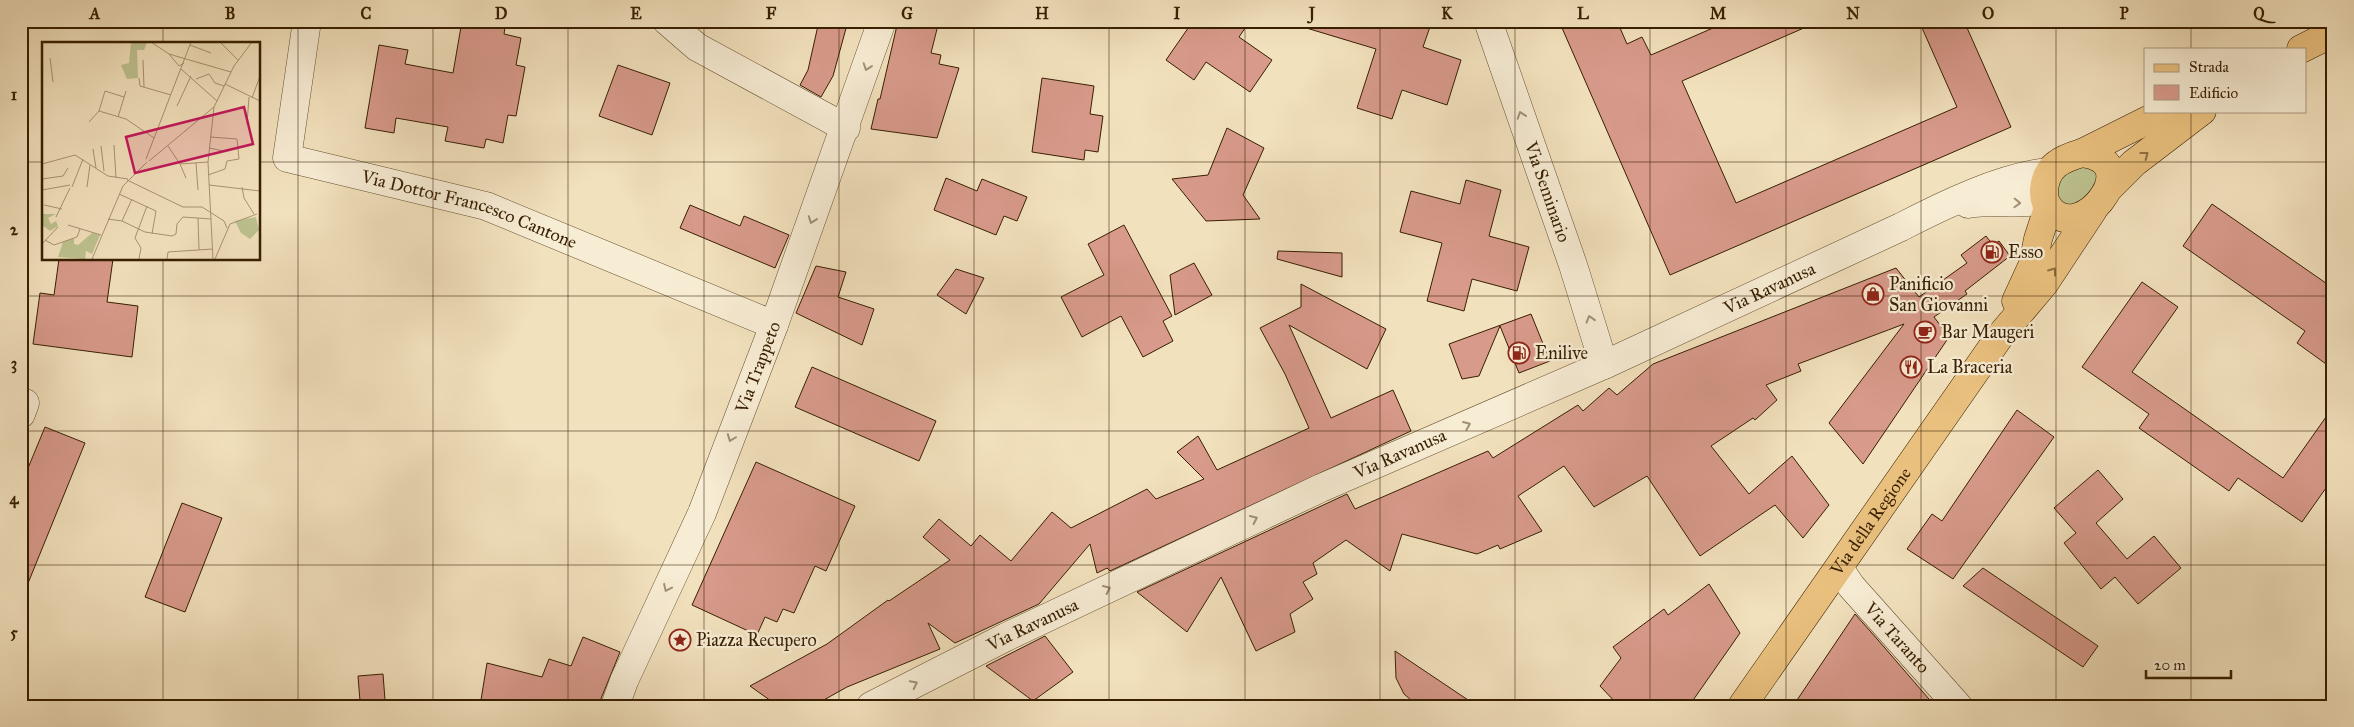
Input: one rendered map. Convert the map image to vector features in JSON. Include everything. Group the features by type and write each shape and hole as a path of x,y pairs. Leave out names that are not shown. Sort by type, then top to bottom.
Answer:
{"main road":[{"path":"2303,48 2333,33"},
{"path":"2000,336 2033,264 2046,204 2048,172 2071,156 2082,153 2164,112"},
{"path":"2000,336 2044,284 2109,188 2134,163 2201,112"},
{"path":"2082,153 2097,157 2103,161 2108,168 2109,188"},
{"path":"2046,204 2058,215 2067,217 2079,216 2093,210"},
{"name":"Via della Regione","path":"1742,706 2000,336"}],"street":[{"name":"Via Dottor Francesco Cantone","path":"307,21 287,158 486,206 774,324"},
{"path":"667,21 697,47 846,128"},
{"name":"Via Trappeto","path":"615,706 702,514 846,128 882,21"},
{"name":"Via Seminario","path":"1488,21 1573,265 1604,365"},
{"path":"1934,210 2009,180 2048,172"},
{"path":"1934,210 1982,202 2046,204"},
{"name":"Via Ravanusa","path":"871,706 1006,637 1321,488 1604,365 1934,210"},
{"name":"Via Taranto","path":"1839,568 1851,586 1958,706"}],"green space":[{"path":"2087,164 2100,172 2088,193 2080,201 2068,206 2058,200 2058,185 2063,176 2073,169"}],"building":[{"path":"462,21 505,27 504,34 521,38 516,65 525,67 516,116 508,115 503,143 486,139 484,148 445,141 448,127 396,118 394,133 365,128 379,45 408,50 405,64 453,73"},
{"path":"819,21 848,21 833,76 821,97 800,85 808,70"},
{"path":"898,21 922,21 938,25 931,53 941,55 939,64 959,68 937,138 871,129"},
{"path":"1193,21 1250,21 1239,37 1272,60 1250,92 1206,62 1194,80 1166,60"},
{"path":"1304,21 1432,21 1423,47 1461,60 1447,105 1402,90 1392,119 1357,108 1376,49 1303,27"},
{"path":"1559,21 1617,21 1627,44 1642,37 1651,55 1729,21 1820,21 1682,81 1736,203 1957,107 1919,21 1964,21 2011,127 1670,275"},
{"path":"618,65 670,83 652,135 599,116"},
{"path":"1042,78 1094,86 1090,114 1103,116 1098,152 1085,150 1084,160 1032,152"},
{"path":"1227,128 1264,148 1243,195 1260,219 1206,221 1172,179 1208,175"},
{"path":"946,178 977,191 982,179 1027,197 1017,221 1004,216 996,235 934,210"},
{"path":"1466,180 1501,190 1489,236 1529,247 1517,291 1472,279 1464,311 1427,301 1442,243 1400,232 1411,191 1460,204"},
{"path":"2212,204 2333,288 2333,369 2297,343 2305,331 2183,246"},
{"path":"690,205 740,226 744,216 789,235 775,268 680,228"},
{"path":"1124,225 1172,316 1163,321 1173,341 1143,357 1121,316 1082,337 1061,297 1104,275 1088,244"},
{"path":"1986,236 1993,245 1999,241 2010,256 1965,291 1967,294 1934,317 1949,337 1863,464 1829,423 1904,324 1798,364 1801,371 1766,385 1777,400 1755,420 1753,418 1711,446 1749,494 1792,456 1829,505 1803,538 1775,505 1700,556 1647,476 1594,507 1564,466 1518,496 1542,531 1500,549 1498,545 1477,554 1402,534 1390,571 1346,540 1313,563 1317,574 1303,582 1313,599 1290,614 1295,632 1256,651 1221,577 1187,632 1137,592 1347,494 1355,509 1488,451 1493,458 1578,405 1583,411 1609,388 1617,395 1653,364 1896,268 1919,297 1967,263 1961,255"},
{"path":"1278,251 1342,253 1342,277 1277,259"},
{"path":"59,260 113,260 107,302 138,306 132,357 33,344 40,293 54,295"},
{"path":"1194,263 1212,295 1175,315 1170,275"},
{"path":"816,266 846,272 838,297 874,309 862,345 796,313"},
{"path":"956,269 984,278 966,314 937,295"},
{"path":"2142,282 2178,307 2132,372 2283,478 2333,407 2333,478 2302,522 2238,478 2229,491 2139,428 2149,414 2082,367"},
{"path":"1301,284 1386,329 1367,369 1289,325 1331,418 1393,390 1411,431 1110,571 1107,568 1097,573 1090,544 1039,604 955,643 928,623 940,649 847,687 813,706 778,706 750,686 827,644 888,600 950,560 923,537 939,519 971,546 980,535 1011,561 1052,512 1071,528 1147,489 1156,499 1204,479 1177,452 1198,436 1217,470 1309,428 1285,374 1260,328 1301,307"},
{"path":"1531,314 1550,361 1519,373 1500,326 1479,376 1462,379 1449,344"},
{"path":"812,367 936,421 919,461 795,407"},
{"path":"2017,410 2054,437 1953,579 1907,549 1932,514 1942,521"},
{"path":"45,427 85,443 22,598 21,485"},
{"path":"756,462 855,506 826,571 815,566 794,613 783,609 777,622 765,617 757,635 692,605"},
{"path":"2098,470 2123,499 2096,523 2127,559 2154,536 2181,568 2138,604 2115,577 2101,589 2064,543 2076,533 2054,508"},
{"path":"182,503 222,518 185,612 145,597"},
{"path":"1983,568 2098,646 2083,667 1963,586"},
{"path":"1709,584 1740,633 1689,706 1619,706 1600,686 1621,658 1613,647 1664,609 1668,615"},
{"path":"1855,614 1878,640 1935,706 1793,706"},
{"path":"1045,636 1073,672 1033,701 986,666"},
{"path":"583,637 620,652 598,706 480,706 487,663 542,677 549,659 571,666"},
{"path":"1395,651 1477,706 1420,706 1411,700 1404,694 1396,678"},
{"path":"383,674 385,700 360,701 358,676"}],"place":[{"name":"Esso","path":"1992,252"},
{"name":"Panificio San Giovanni","path":"1873,294"},
{"name":"Bar Maugeri","path":"1925,332"},
{"name":"Enilive","path":"1519,353"},
{"name":"La Braceria","path":"1911,367"},
{"name":"Piazza Recupero","path":"680,640"}]}
